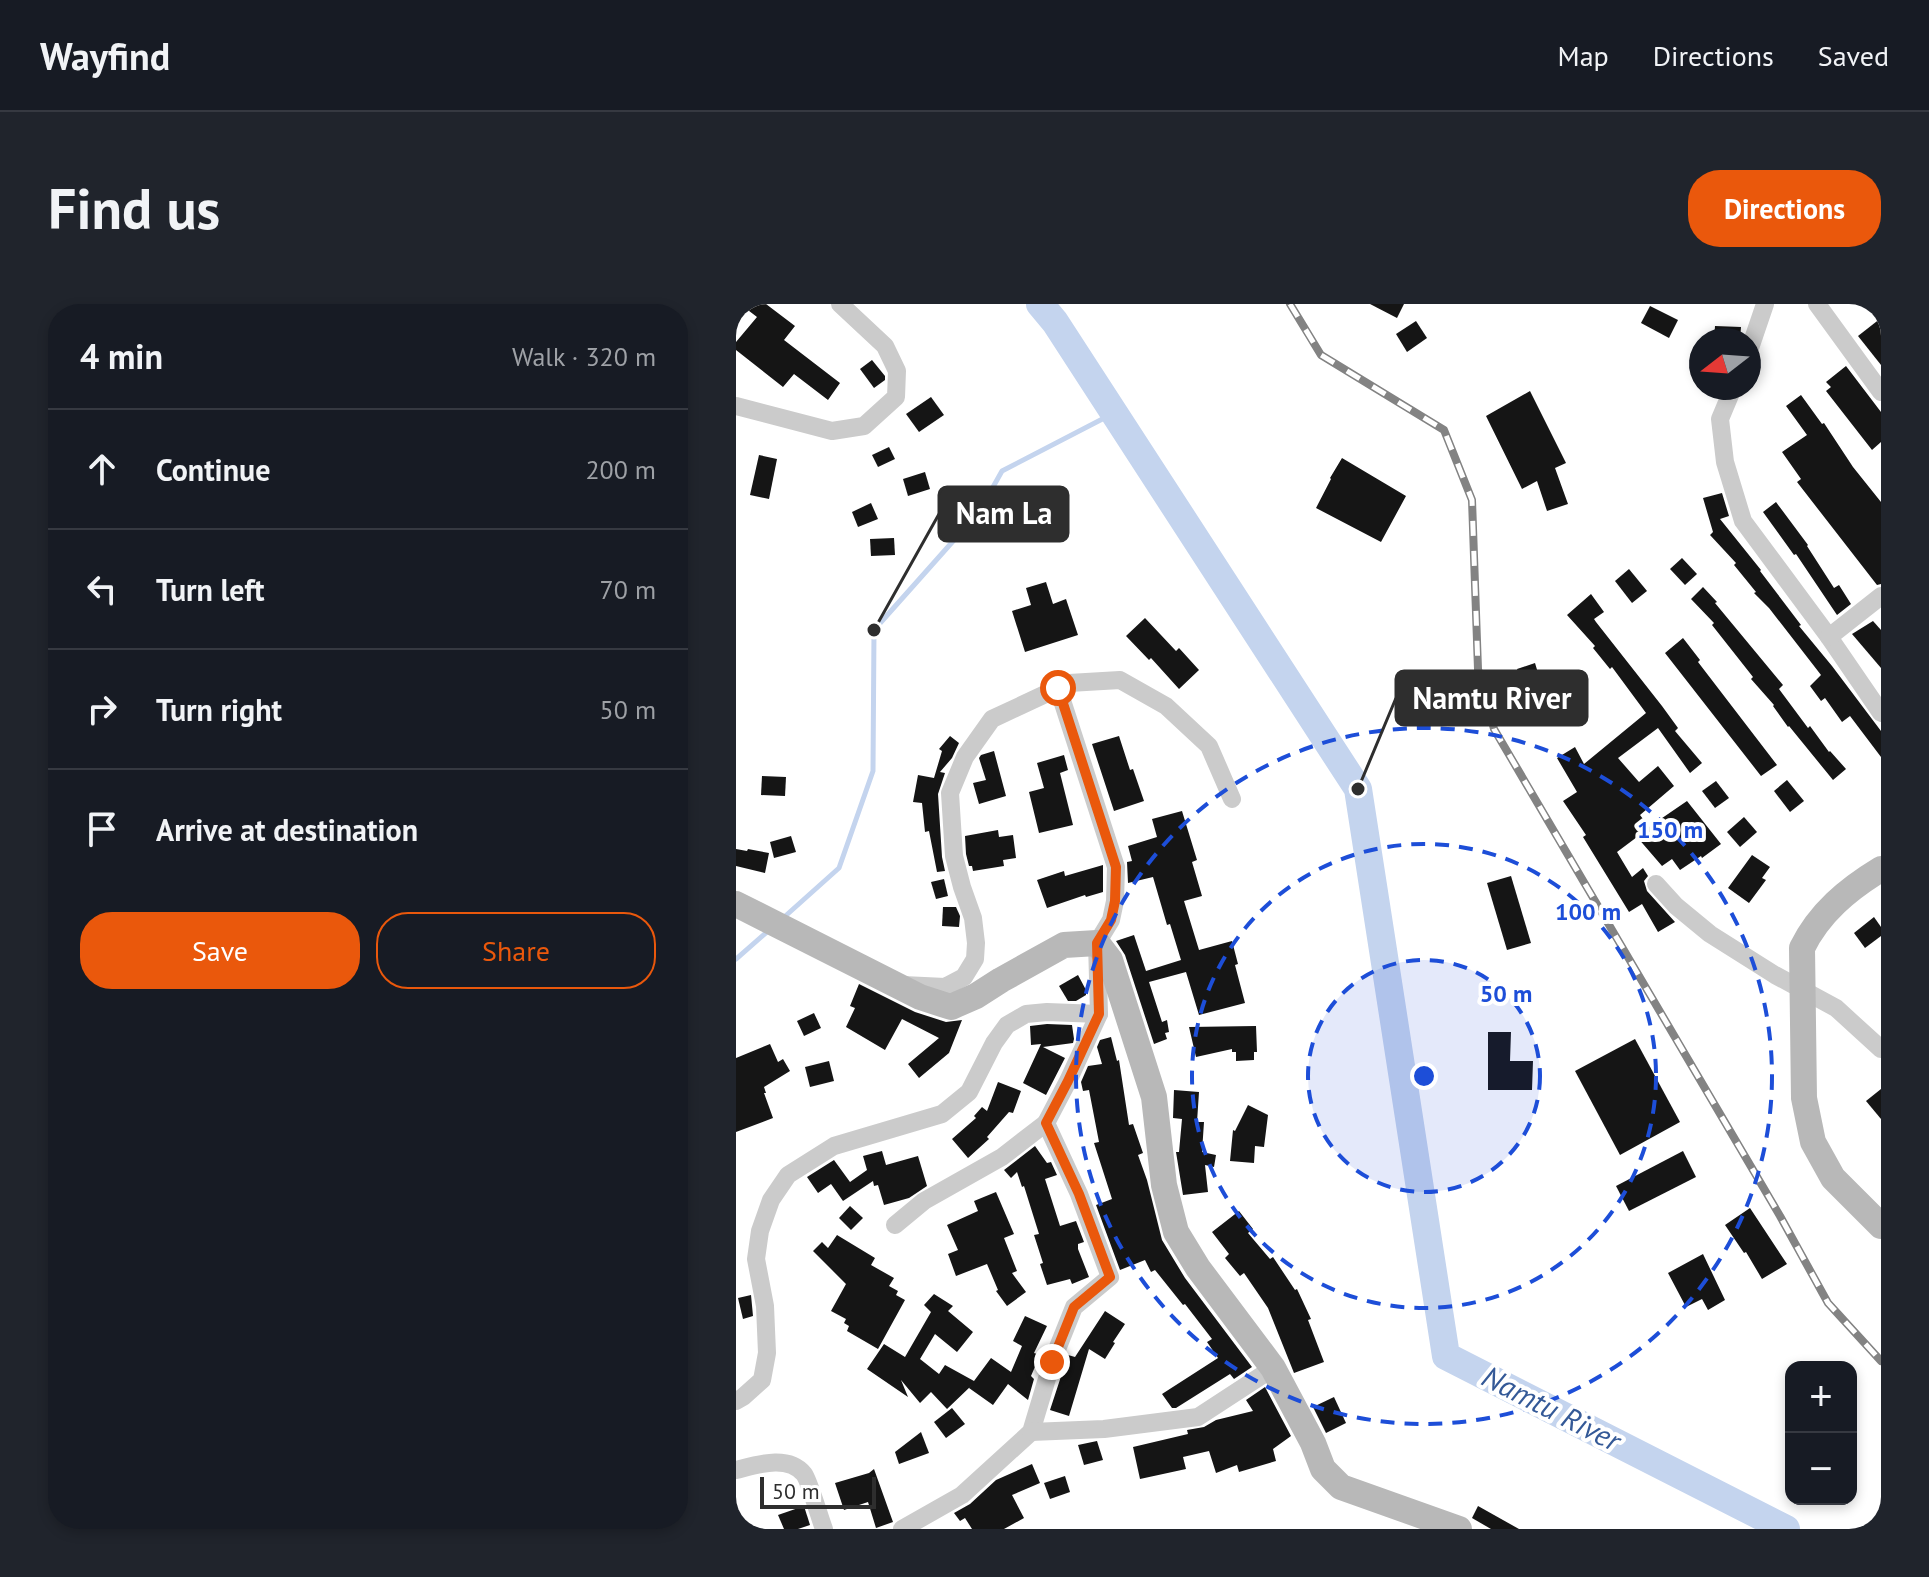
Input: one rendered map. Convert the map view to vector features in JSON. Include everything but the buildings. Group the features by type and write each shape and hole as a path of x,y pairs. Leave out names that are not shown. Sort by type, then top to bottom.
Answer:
{"street":[{"path":"736,406 832,431 864,426 896,397 897,371 885,346 840,304"},
{"path":"1757,328 1765,304"},
{"path":"1817,304 1881,392"},
{"path":"1728,400 1720,419 1725,462 1743,521 1881,713"},
{"path":"1829,637 1881,596"},
{"path":"895,984 945,987 964,977 975,959 973,918 954,856 950,793 965,757 992,719 1069,683 1120,680 1166,706 1209,746 1232,799"},
{"path":"895,1225 924,1201 1002,1157 1046,1123 1099,1014 1097,943 1111,920 1116,867 1058,688"},
{"path":"1881,869 1831,906 1812,928 1802,948 1804,1098 1813,1142 1833,1178 1881,1226"},
{"path":"1656,884 1676,906 1710,934 1775,975 1836,1008 1881,1049"},
{"path":"736,904 920,997 951,1007 1064,945 1097,943"},
{"path":"1097,943 1110,960 1154,1097 1164,1185 1176,1232 1198,1268 1273,1368 1313,1443 1323,1469 1341,1487 1459,1529"},
{"path":"736,1401 762,1380 767,1353 765,1306 756,1259 760,1231 771,1200 788,1175 834,1146 942,1114 969,1092 994,1043 1007,1025 1026,1014 1099,1014"},
{"path":"902,1529 962,1495 1031,1432 1052,1362 1074,1307 1110,1277 1079,1194 1046,1123"},
{"path":"1031,1432 1104,1429 1198,1417 1273,1368"},
{"path":"736,1470 758,1464 787,1463 804,1474 824,1529"}],"waterway":[{"name":"Namtu River","path":"1040,304 1055,322 1358,789 1446,1356 1786,1529"},
{"path":"782,919 839,868 873,771 874,630 979,512 1002,471 1114,413"},
{"path":"736,959 768,931"}],"railway":[{"path":"1290,304 1321,355 1444,430 1472,500 1478,669 1494,729 1828,1303 1881,1361"}],"place":[{"name":"Nam La","path":"874,630"},
{"name":"Namtu River","path":"1358,789"}],"route":[{"path":"1052,1362 1074,1307 1110,1277 1079,1194 1046,1123 1099,1014 1097,943 1111,920 1116,867 1058,688"}]}
